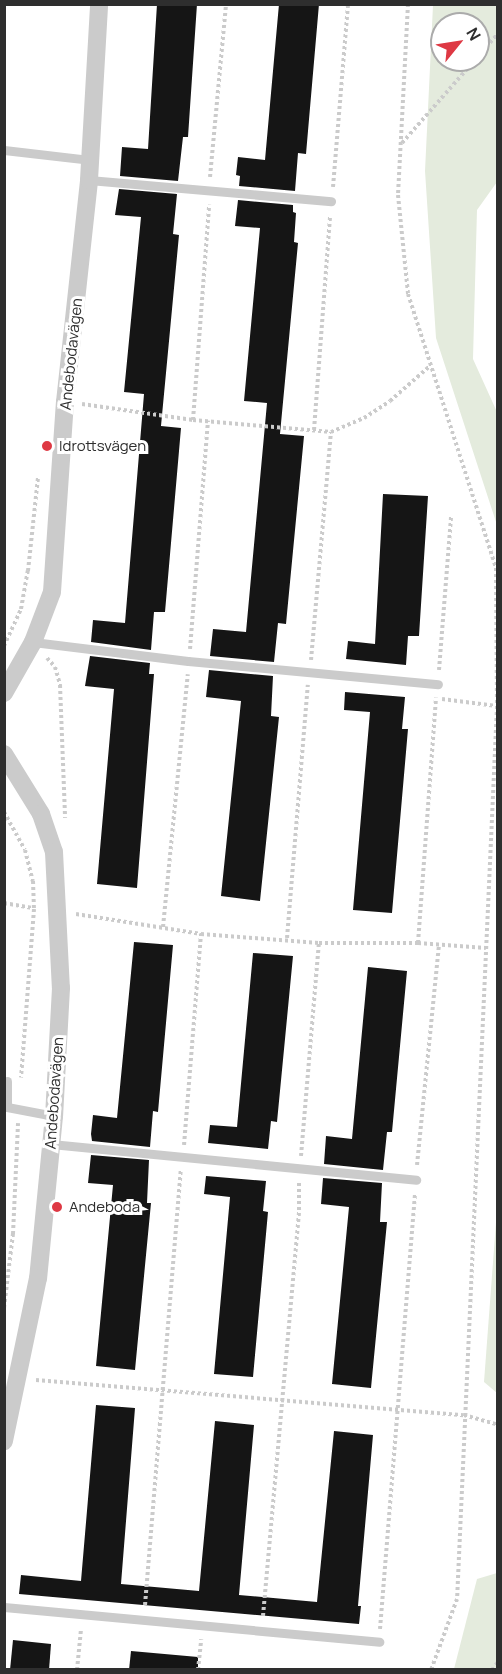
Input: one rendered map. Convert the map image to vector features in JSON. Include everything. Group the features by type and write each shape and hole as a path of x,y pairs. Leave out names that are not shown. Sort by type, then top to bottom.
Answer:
{"street":[{"name":"Andebodavägen","path":"4,693 33,642 52,592 65,402 90,180 99,4"},
{"name":"Andebodavägen","path":"4,754 41,814 54,852 59,912 61,988 54,1116 38,1278 4,1441"}],"lane":[{"path":"4,150 91,160"},
{"path":"90,180 332,201"},
{"path":"33,642 188,661 438,684"},
{"path":"7,1081 7,1107 54,1116"},
{"path":"51,1144 416,1180"},
{"path":"4,1606 379,1642"}],"path":[{"path":"193,420 209,191 226,4"},
{"path":"408,4 398,195 408,294 496,568 497,706 457,1599 431,1670"},
{"path":"402,143 464,72"},
{"path":"65,402 193,420 331,432 364,418 390,400 430,366"},
{"path":"164,927 208,421"},
{"path":"287,938 331,432"},
{"path":"418,943 451,516"},
{"path":"33,642 55,667 60,685 65,823"},
{"path":"436,699 497,706"},
{"path":"4,813 25,850 33,881 34,909 19,1109 13,1234 4,1308"},
{"path":"4,903 201,933 287,938 319,943 418,943 486,948"},
{"path":"144,1620 201,933"},
{"path":"262,1632 299,1210 299,1167 319,943"},
{"path":"379,1642 416,1180 439,945"},
{"path":"18,1379 464,1414 498,1425"},
{"path":"198,1670 202,1626"},
{"path":"77,1670 81,1629"},
{"path":"492,1670 498,1662"}],"shaded area":[{"path":"433,5 497,5 497,182 477,210 473,359 497,412 497,525 436,338 425,171 430,67 430,72 490,72 490,12 433,12"},
{"path":"497,1209 497,1393 484,1382"},
{"path":"497,1573 497,1669 454,1669 477,1579"}],"building":[{"path":"157,4 197,4 188,137 183,137 178,181 120,176 122,147 148,149"},
{"path":"279,4 319,4 306,154 298,153 295,191 239,186 240,176 236,175 238,157 265,160"},
{"path":"119,189 177,194 173,234 179,235 161,426 181,428 165,612 154,612 151,650 91,642 93,620 125,623 144,394 124,392 141,217 115,215"},
{"path":"238,200 293,205 293,212 296,213 294,242 298,243 280,434 304,436 286,624 278,623 274,662 210,656 213,629 246,632 267,403 244,401 260,228 235,226"},
{"path":"383,494 428,496 419,636 408,636 406,665 346,659 348,641 375,644"},
{"path":"90,656 150,663 149,674 154,674 137,888 97,884 114,689 85,686"},
{"path":"209,670 273,676 271,716 279,717 260,901 221,896 241,701 206,697"},
{"path":"345,692 405,697 402,729 408,729 392,913 353,910 370,712 344,710"},
{"path":"134,942 173,945 158,1112 153,1111 150,1147 92,1141 91,1134 93,1115 117,1118"},
{"path":"253,953 293,956 277,1122 271,1121 268,1149 208,1143 210,1125 237,1127"},
{"path":"368,967 407,971 392,1132 387,1132 383,1170 324,1164 326,1136 352,1139"},
{"path":"91,1155 149,1160 147,1203 151,1203 135,1370 96,1366 113,1185 88,1183"},
{"path":"206,1176 266,1181 263,1211 268,1212 253,1377 214,1374 230,1197 204,1194"},
{"path":"323,1178 382,1183 380,1222 387,1222 371,1388 332,1384 349,1207 321,1204"},
{"path":"96,1405 135,1408 121,1584 199,1591 215,1421 254,1425 239,1595 317,1602 334,1431 373,1435 358,1606 361,1606 359,1624 19,1594 21,1575 81,1581"},
{"path":"13,1640 51,1644 49,1670 10,1670"},
{"path":"131,1651 198,1657 198,1670 129,1670"}],"place":[{"name":"Idrottsvägen","path":"47,446"},
{"name":"Andeboda","path":"57,1207"}]}
